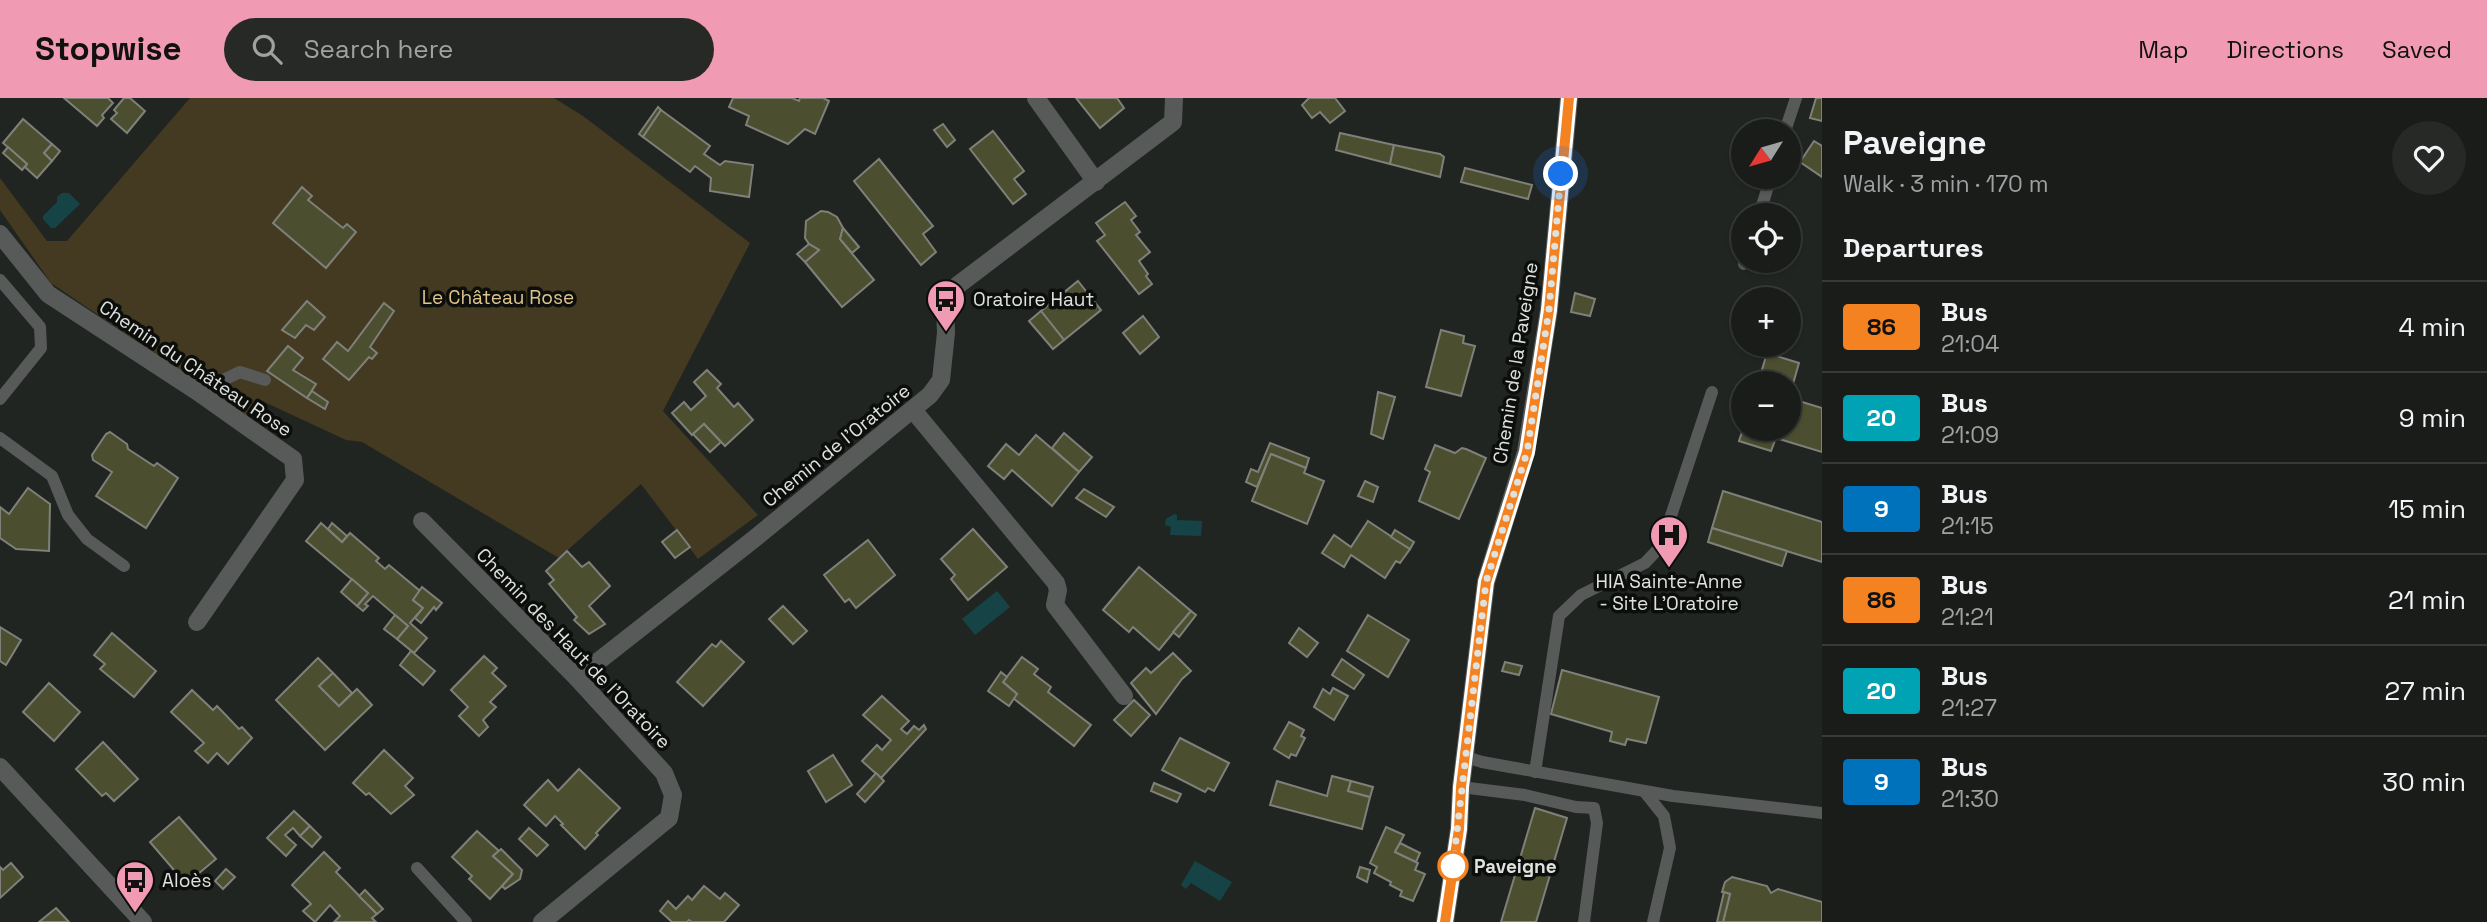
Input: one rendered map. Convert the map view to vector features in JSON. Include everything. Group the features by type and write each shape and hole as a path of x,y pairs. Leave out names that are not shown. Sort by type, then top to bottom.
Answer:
{"street":[{"path":"1036,98 1096,181"},
{"name":"Chemin de l'Oratoire","path":"578,678 930,395 941,380 946,333 945,307 958,285 1173,122 1174,98"},
{"name":"Chemin de la Paveigne","path":"1445,922 1459,829 1461,787 1486,582 1527,452 1549,310 1569,98"},
{"name":"Chemin du Château Rose","path":"0,233 48,294 198,392 293,459 295,481 197,622"},
{"path":"914,410 1056,583 1058,590 1055,605 1124,696"},
{"name":"Chemin des Haut de l'Oratoire","path":"422,521 578,678 664,773 673,795 669,818 542,922"},
{"path":"0,767 143,922"}],"lane":[{"path":"1789,119 1796,98"},
{"path":"0,280 40,327 41,348 0,399"},
{"path":"198,392 240,372 265,380"},
{"path":"1535,772 1559,616 1581,595 1645,563 1661,546 1712,392"},
{"path":"0,438 52,476 68,515 87,539 124,566"},
{"path":"1466,757 1673,796 1822,813"},
{"path":"1461,787 1594,808 1597,823 1584,922"},
{"path":"1644,790 1664,816 1670,848 1653,922"},
{"path":"417,868 466,922"}],"green space":[{"name":"Le Château Rose","path":"190,98 554,98 583,116 750,243 663,411 758,515 698,559 641,484 559,558 362,442 346,440 260,400 247,416 51,283 0,210 0,178 47,241 67,241"}],"water":[{"path":"62,193 69,193 80,204 55,228 51,228 43,216"},
{"path":"1177,515 1177,520 1202,521 1201,536 1170,535 1171,527 1165,525 1166,519"},
{"path":"997,591 1010,607 975,635 962,619"},
{"path":"1195,861 1232,882 1220,901 1191,883 1186,889 1181,885"}],"building":[{"path":"64,98 108,98 113,103 102,115 104,118 97,126"},
{"path":"124,98 130,98 145,111 127,133 111,119 117,113 114,110"},
{"path":"733,98 792,98 799,101 800,98 823,98 829,101 815,134 805,129 788,144 746,125 749,116 729,107"},
{"path":"1076,98 1117,98 1124,108 1100,128"},
{"path":"1309,98 1335,98 1345,111 1330,123 1320,112 1312,118 1302,105"},
{"path":"1816,98 1822,98 1822,121 1810,118"},
{"path":"658,107 661,110 643,137 639,134"},
{"path":"661,110 710,146 704,154 720,165 725,161 753,165 749,197 710,191 711,178 695,166 690,172 643,137"},
{"path":"23,119 52,144 44,153 52,161 37,178 25,167 27,164 3,143"},
{"path":"943,124 955,140 947,147 934,130"},
{"path":"993,131 1024,171 1014,179 1026,194 1013,204 970,149"},
{"path":"1340,133 1394,145 1390,164 1336,150"},
{"path":"1814,141 1822,146 1822,177 1801,163"},
{"path":"52,144 60,151 52,161 44,153"},
{"path":"1394,145 1440,154 1444,157 1440,177 1390,164"},
{"path":"8,147 27,164 22,170 3,153"},
{"path":"879,159 933,226 923,234 936,252 921,265 854,181"},
{"path":"1465,168 1532,185 1528,199 1461,182"},
{"path":"302,187 312,196 308,200 343,228 347,224 356,232 326,268 273,223"},
{"path":"1125,202 1136,216 1131,220 1140,232 1136,235 1150,252 1139,261 1152,284 1139,294 1097,241 1105,235 1096,223"},
{"path":"821,211 837,217 843,228 840,239 874,280 842,307 805,262 819,250 805,238 806,221"},
{"path":"843,228 859,247 852,253 840,239"},
{"path":"809,244 819,250 805,262 797,254"},
{"path":"1078,281 1101,310 1064,340 1041,311"},
{"path":"1575,293 1595,299 1590,316 1571,312"},
{"path":"307,301 325,317 314,330 306,325 295,338 282,330"},
{"path":"384,303 394,311 370,347 377,353 372,359 369,357 349,380 323,359 337,342 348,351"},
{"path":"1041,311 1064,340 1053,349 1029,321"},
{"path":"1143,316 1159,337 1140,354 1123,333"},
{"path":"1441,330 1464,336 1463,343 1475,346 1461,396 1426,387"},
{"path":"288,346 303,358 293,370 316,384 307,398 267,371"},
{"path":"1766,357 1780,357 1799,363 1797,371 1762,371"},
{"path":"707,370 721,384 717,388 734,407 738,403 753,420 725,446 704,424 692,435 672,413 684,402 691,410 706,396 694,382"},
{"path":"312,391 328,402 325,409 307,398"},
{"path":"1378,392 1395,397 1383,439 1371,434"},
{"path":"1801,402 1822,408 1822,452 1786,441 1801,441"},
{"path":"704,424 721,442 710,452 693,434"},
{"path":"110,432 127,444 128,449 154,466 157,463 178,478 146,528 96,496 112,472 93,460 92,455"},
{"path":"1064,433 1092,457 1079,472 1052,448"},
{"path":"1036,435 1079,472 1052,506 1012,470 1004,479 988,466 1006,444 1019,455"},
{"path":"1739,441 1775,441 1771,451"},
{"path":"1270,443 1309,458 1306,468 1271,454 1257,487 1246,482 1251,469 1258,472"},
{"path":"1435,445 1455,453 1462,448 1466,449 1486,458 1459,519 1419,501 1430,472 1425,469"},
{"path":"1271,454 1306,468 1304,473 1324,481 1307,524 1252,501"},
{"path":"1365,481 1378,487 1373,502 1358,496"},
{"path":"28,488 50,504 49,551 16,549 0,538 0,507 9,514"},
{"path":"1084,489 1114,507 1106,517 1076,498"},
{"path":"1723,491 1822,522 1822,562 1712,528"},
{"path":"1368,521 1410,549 1400,563 1396,561 1385,578 1351,555 1344,567 1322,553 1334,535 1351,547"},
{"path":"321,523 342,542 350,533 379,558 376,561 385,569 389,565 420,591 413,600 423,608 410,623 427,638 414,653 397,639 408,626 373,596 365,604 368,606 363,611 357,606 368,593 306,541"},
{"path":"332,523 347,536 342,542 328,529"},
{"path":"1712,528 1787,551 1782,566 1708,542"},
{"path":"973,529 1007,567 968,600 951,579 955,575 941,559"},
{"path":"677,530 690,547 675,558 662,542"},
{"path":"1395,530 1414,542 1410,549 1391,537"},
{"path":"868,540 895,575 856,608 849,599 845,602 824,575"},
{"path":"567,551 582,567 589,562 610,586 589,606 605,624 589,634 574,620 577,617 549,584 554,580 546,571"},
{"path":"1139,567 1191,611 1159,650 1133,627 1129,632 1103,610"},
{"path":"352,579 368,593 357,606 341,592"},
{"path":"422,587 442,603 436,610 434,607 421,623 415,618 423,608 413,600"},
{"path":"783,606 807,631 793,644 769,619"},
{"path":"1191,611 1196,615 1179,637 1173,632"},
{"path":"395,615 408,626 397,639 384,629"},
{"path":"1368,615 1409,640 1388,677 1347,651"},
{"path":"0,627 21,640 6,665 0,661"},
{"path":"1299,628 1318,643 1307,657 1289,643"},
{"path":"112,633 156,671 134,697 100,669 105,664 94,655"},
{"path":"721,641 744,662 703,706 677,682 712,644 716,647"},
{"path":"411,651 435,671 423,685 400,665"},
{"path":"1173,653 1191,671 1156,714 1131,683 1146,668 1151,673"},
{"path":"484,656 497,668 492,673 506,686 490,702 496,707 483,720 488,727 479,736 459,716 468,707 451,690"},
{"path":"1022,657 1038,669 1034,674 1051,687 1048,692 1091,725 1074,746 1013,698 1017,694 1003,682"},
{"path":"318,658 333,673 319,686 339,706 357,689 372,705 325,750 276,700"},
{"path":"1342,659 1364,675 1354,689 1332,675"},
{"path":"1505,662 1522,666 1519,675 1502,671"},
{"path":"1562,670 1659,697 1646,743 1627,739 1625,745 1610,741 1612,732 1551,714"},
{"path":"1001,672 1007,677 1003,682 1017,694 1009,706 988,691"},
{"path":"333,673 352,693 339,706 319,686"},
{"path":"49,683 80,712 54,741 23,712"},
{"path":"1333,688 1348,696 1334,720 1314,707 1323,689 1330,694"},
{"path":"192,690 213,710 217,706 239,729 242,727 252,738 228,764 217,753 208,763 195,751 204,743 171,712"},
{"path":"882,696 909,721 901,729 907,734 914,726 919,730 924,725 926,729 881,778 862,761 877,745 882,750 891,740 863,715"},
{"path":"1134,700 1150,715 1131,736 1114,720"},
{"path":"1289,722 1304,730 1301,736 1305,738 1296,756 1291,754 1289,758 1274,749"},
{"path":"1180,738 1229,763 1214,791 1208,788 1205,792 1162,770"},
{"path":"103,742 138,779 114,801 106,793 102,796 76,769"},
{"path":"384,750 413,778 405,786 414,795 391,814 369,793 366,795 353,783"},
{"path":"833,755 852,785 826,802 808,771"},
{"path":"579,769 620,808 585,849 555,816 546,826 524,805 548,780 558,791"},
{"path":"876,773 884,781 865,802 857,794"},
{"path":"1332,776 1351,781 1348,791 1370,797 1362,829 1270,805 1277,781 1327,796"},
{"path":"1351,781 1373,787 1370,797 1348,791"},
{"path":"1154,783 1181,794 1177,802 1151,791"},
{"path":"1535,808 1567,818 1536,922 1501,922"},
{"path":"294,811 310,826 300,836 293,828 285,835 296,845 286,856 267,838"},
{"path":"179,817 216,859 186,884 150,842"},
{"path":"310,826 321,837 312,847 300,836"},
{"path":"1386,827 1404,835 1395,852 1418,863 1415,870 1425,874 1413,901 1400,896 1402,891 1374,873 1377,867 1370,863"},
{"path":"529,828 548,845 537,856 519,839"},
{"path":"477,831 499,851 493,856 513,874 490,899 469,879 472,876 452,857"},
{"path":"1400,843 1420,853 1416,862 1395,852"},
{"path":"501,849 522,870 520,879 505,889 502,886 513,874 493,856"},
{"path":"324,852 340,868 336,872 377,914 372,918 376,922 334,922 340,916 330,905 315,922 303,911 311,904 292,885"},
{"path":"11,863 23,877 0,898 0,867 3,870"},
{"path":"1360,867 1370,870 1367,882 1357,877"},
{"path":"226,869 235,877 223,889 215,881"},
{"path":"1732,877 1767,886 1771,893 1778,889 1822,902 1822,922 1723,922 1730,894 1722,892 1725,882"},
{"path":"704,886 720,899 725,893 739,905 724,922 672,922 660,911 668,901 676,909 688,896 692,900"},
{"path":"365,890 383,909 377,914 359,896"},
{"path":"1724,892 1730,894 1723,922 1717,922"},
{"path":"56,908 69,922 39,922"}],"bus line":[{"name":"86","path":"1445,922 1459,829 1461,787 1486,582 1527,452 1549,310 1569,98"}],"place":[{"name":"Oratoire Haut","path":"946,333"},
{"name":"HIA Sainte-Anne - Site L'Oratoire","path":"1669,569"},
{"name":"Paveigne","path":"1453,866"},
{"name":"Aloès","path":"135,914"}],"route":[{"path":"1453,866 1486,582 1527,452 1549,310 1561,174"}]}
